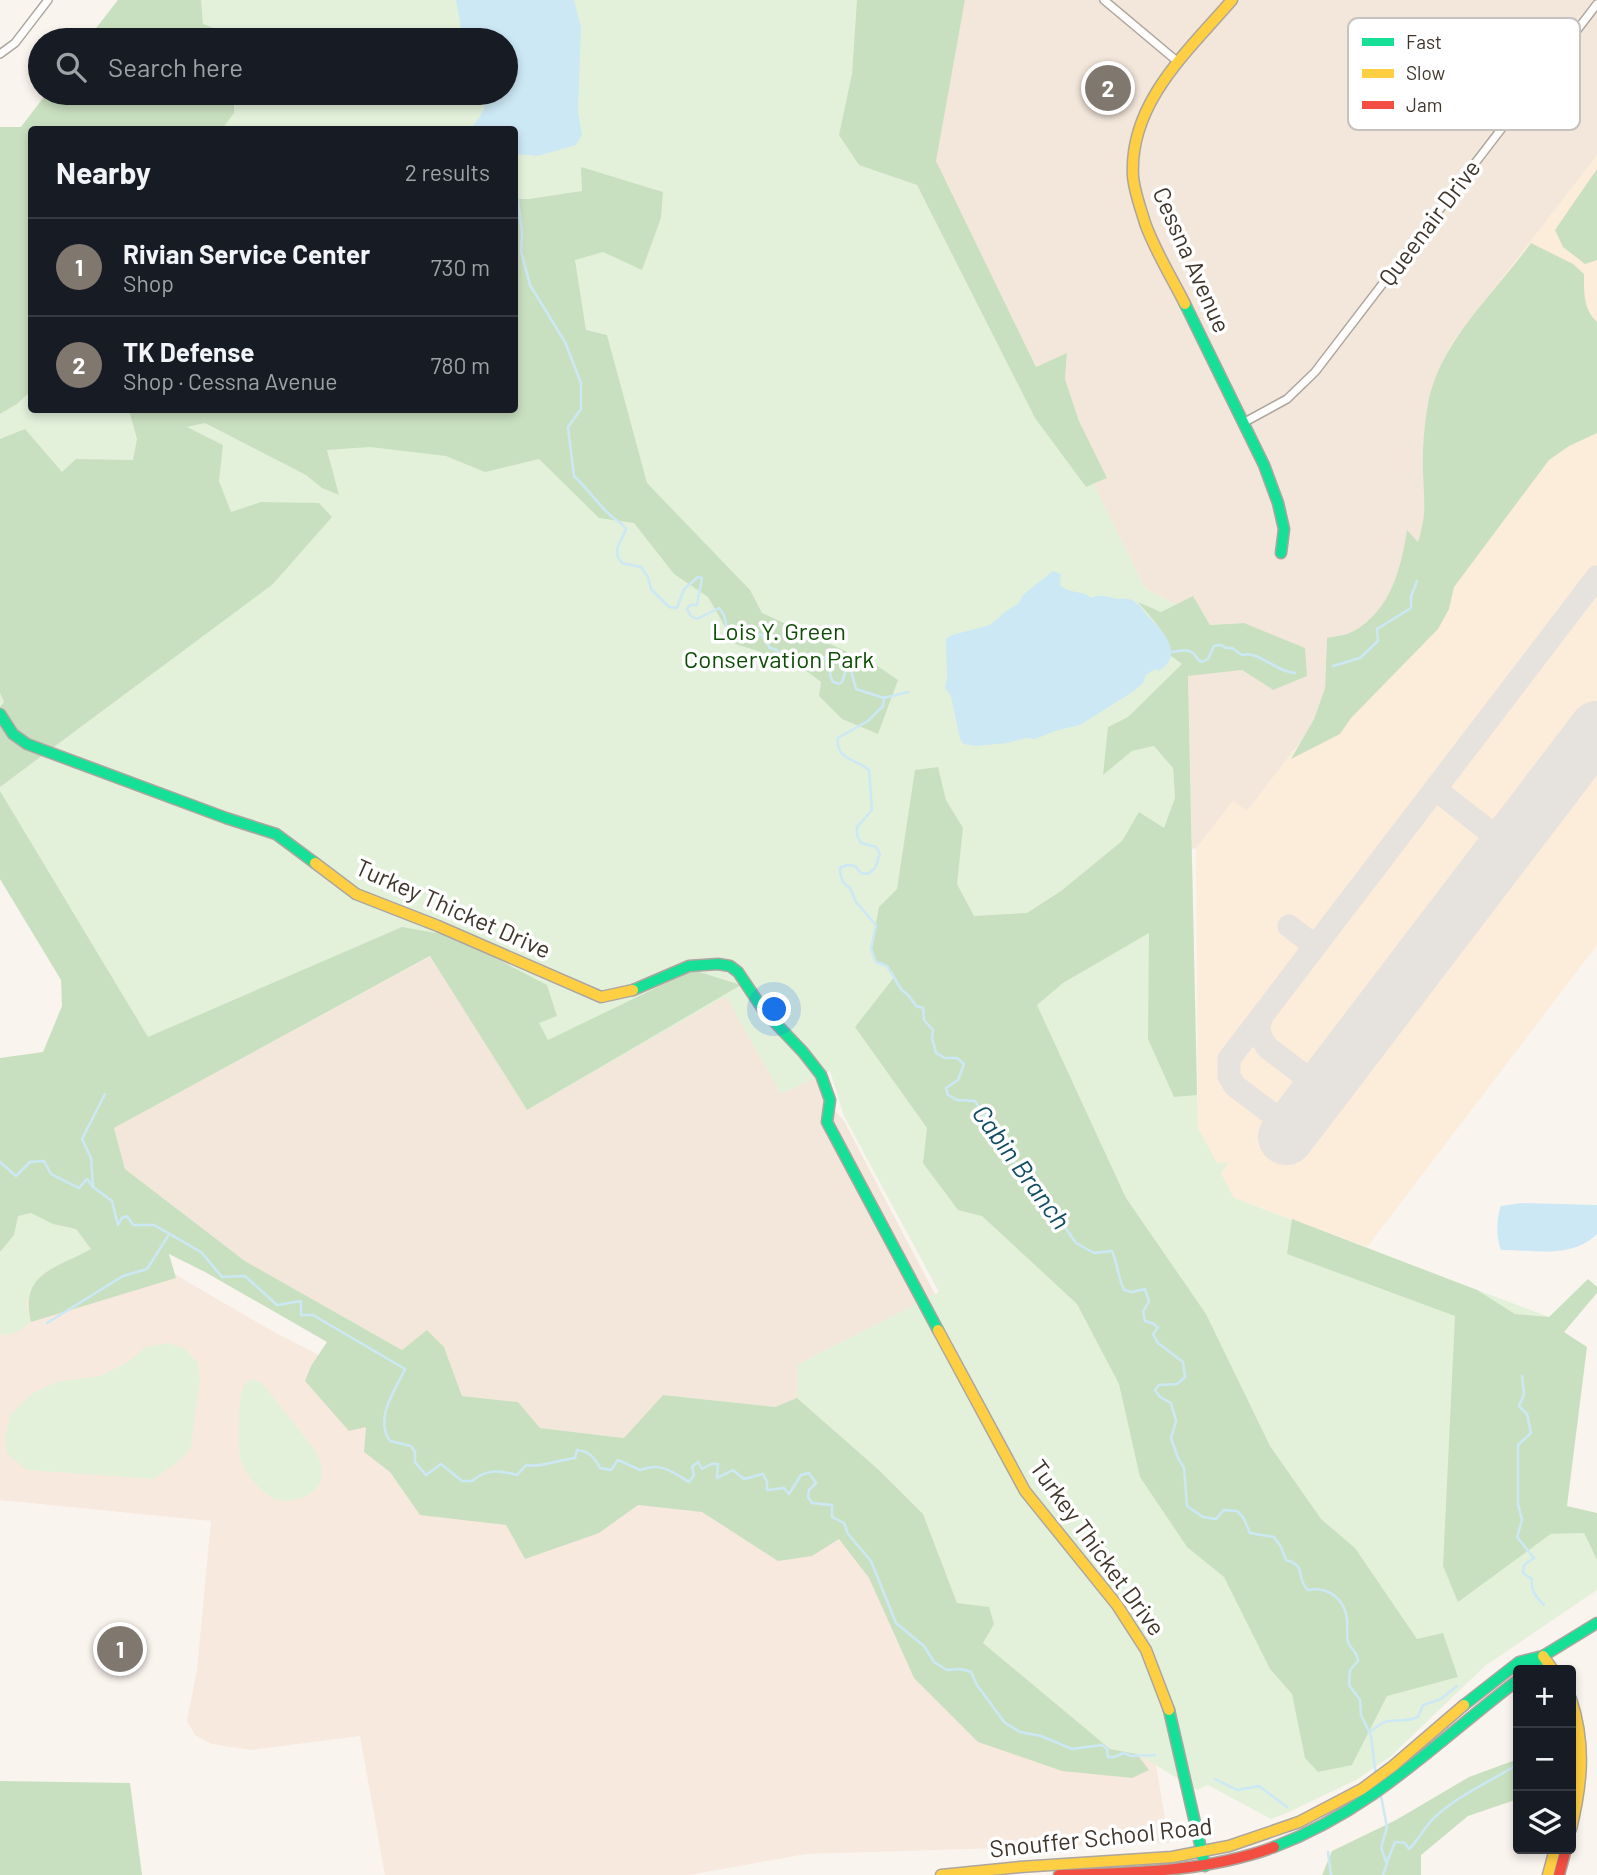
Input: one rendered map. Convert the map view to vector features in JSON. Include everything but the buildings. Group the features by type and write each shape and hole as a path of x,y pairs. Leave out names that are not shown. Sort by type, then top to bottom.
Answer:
{"street":[{"path":"0,54 15,43 48,0"},
{"path":"1104,0 1178,62"},
{"name":"Cessna Avenue","path":"1232,0 1178,62 1149,102 1138,126 1133,155 1133,178 1146,225 1264,465 1284,529 1281,554"},
{"name":"Queenair Drive","path":"1580,26 1597,4"},
{"name":"Queenair Drive","path":"1243,423 1287,398 1315,372 1500,130"},
{"name":"Turkey Thicket Drive","path":"0,714 13,733 27,744 276,834 356,894 438,926 601,997 615,997 685,967 723,965 735,968 746,979 762,1009 807,1057 820,1075 830,1100 827,1122 1025,1491 1117,1605 1146,1650 1167,1700 1205,1866"},
{"name":"Snouffer School Road","path":"1535,1665 1543,1656 1597,1623"},
{"path":"1543,1656 1546,1665"},
{"path":"1543,1656 1549,1665"},
{"name":"Snouffer School Road","path":"942,1875 1155,1858 1201,1852 1254,1839 1299,1822 1362,1790 1494,1680 1519,1662 1543,1656"},
{"name":"Snouffer School Road","path":"1059,1875 1155,1872 1205,1866 1248,1856 1293,1840 1363,1803 1513,1684"},
{"path":"1576,1715 1582,1734 1583,1753 1582,1784 1576,1809"},
{"path":"1548,1875 1554,1854"},
{"path":"1559,1875 1565,1854"}],"shaded area":[{"path":"965,0 1597,0 1597,155 1452,343 1436,377 1427,407 1423,526 1418,542 1407,531 1395,582 1380,611 1353,632 1327,639 1325,688 1314,719 1302,740 1247,811 1233,801 1196,848 1192,849 1188,675 1242,670 1273,690 1244,623 1210,625 1193,597 1176,605 1145,588 1093,484 1106,478 1079,421 1065,379 1067,354 1036,367 935,162"},
{"path":"1597,155 1597,945 1367,1247 1234,1198 1198,1128 1196,848 1233,800 1247,811 1315,724 1452,343"},
{"path":"431,956 527,1110 741,985 798,1054 821,1087 825,1099 844,1121 962,1346 775,1407 663,1395 625,1438 539,1428 518,1402 462,1396 444,1347 402,1350 245,1261 125,1169 114,1128"},
{"path":"26,1177 186,1281 274,1332 567,1482 999,1486 1149,1723 1169,1843 806,1854 689,1875 385,1875 360,1736 251,1750 212,1744 195,1735 187,1721 197,1670 211,1521 0,1500 0,1208"}],"green space":[{"name":"Lois Y. Green Conservation Park","path":"118,0 962,0 935,162 1145,588 1176,605 1161,612 1157,610 1188,675 1198,1128 1217,1163 1229,1162 1221,1173 1234,1198 1549,1317 1527,1552 1551,1534 1584,1533 1597,1560 1597,1590 1485,1666 1390,1757 1356,1780 1271,1819 1208,1785 1197,1790 1137,1754 1110,1749 983,1643 957,1603 923,1514 879,1470 797,1398 797,1365 939,1292 844,1116 830,1071 781,1094 726,996 527,1110 416,930 241,1031 99,1041 0,879 0,414 28,394 28,413 518,413 518,126 21,127 38,105 518,105 518,28 96,28"},
{"path":"118,0 201,0 203,24 213,28 96,28"},
{"path":"857,0 965,0 936,161 1036,367 1067,353 1065,379 1079,421 1107,478 1086,487 1035,418 917,185 859,165 839,135 852,74"},
{"path":"38,105 234,105 234,113 224,126 28,126 28,394 0,414 0,127 21,127"},
{"path":"581,167 663,192 661,218 642,270 603,252 575,260 586,330 607,335 647,483 750,590 762,613 876,665 898,680 878,734 842,719 819,696 821,682 796,663 778,665 758,651 735,644 708,597 674,574 634,523 599,518 539,459 485,472 446,456 370,447 327,450 339,495 205,423 187,427 223,445 219,481 231,512 261,502 319,503 332,517 273,584 0,787 0,707 4,702 0,693 0,439 25,429 62,472 76,459 133,460 137,439 130,413 518,413 518,199 582,191"},
{"path":"1597,169 1597,260 1585,264 1563,247 1555,230"},
{"path":"1531,243 1573,264 1584,274 1587,306 1597,322 1597,433 1569,446 1549,460 1454,587 1449,609 1438,629 1351,718 1340,734 1291,759 1314,719 1325,688 1327,638 1354,631 1367,622 1392,587 1407,530 1418,542 1424,515 1423,457 1427,409 1442,363 1454,341"},
{"path":"1193,596 1210,625 1244,623 1305,648 1307,676 1273,690 1242,670 1188,676 1197,1095 1174,1097 1148,1039 1149,933 1063,983 1037,1005 1126,1198 1206,1314 1270,1446 1321,1519 1355,1548 1417,1639 1443,1633 1458,1677 1387,1696 1352,1765 1318,1772 1305,1758 1292,1694 1270,1669 1224,1577 1187,1547 1140,1477 1119,1384 1077,1304 982,1216 958,1210 923,1163 927,1128 855,1027 895,976 887,966 876,962 871,949 879,907 897,889 915,770 938,767 946,800 963,828 957,884 974,916 1027,913 1061,891 1122,841 1139,812 1164,828 1175,798 1173,768 1154,746 1132,751 1103,775 1108,727 1128,717 1182,664 1171,656 1163,633 1138,602 1161,612"},
{"path":"0,791 148,1037 402,927 453,936 547,985 557,1016 539,1023 548,1040 693,970 741,985 527,1110 430,956 114,1128 125,1169 245,1261 402,1350 427,1330 444,1347 462,1396 518,1402 540,1428 624,1438 663,1395 775,1407 797,1398 879,1470 923,1514 957,1603 989,1607 994,1624 983,1643 1110,1749 1137,1754 1149,1770 1132,1778 1062,1771 978,1742 914,1678 869,1578 839,1539 812,1556 778,1561 702,1512 638,1505 599,1533 525,1559 506,1525 420,1515 390,1472 364,1452 366,1427 349,1431 305,1381 311,1366 327,1342 169,1254 176,1278 31,1322 30,1292 35,1282 53,1268 91,1249 76,1229 53,1224 31,1213 18,1216 14,1235 0,1252 0,1058 43,1052 62,1006 61,980 0,879"},
{"path":"31,1213 53,1224 76,1229 91,1250 45,1272 26,1303 31,1322 17,1332 0,1334 0,1252 14,1235 18,1216"},
{"path":"1292,1219 1477,1290 1515,1314 1549,1317 1588,1279 1597,1287 1597,1293 1564,1332 1587,1347 1567,1506 1597,1513 1597,1560 1584,1533 1551,1534 1458,1602 1443,1566 1455,1316 1287,1254"},
{"path":"168,1343 184,1348 197,1362 200,1378 191,1448 180,1460 154,1479 27,1470 7,1454 5,1438 10,1415 33,1393 56,1382 100,1376 128,1362 146,1347"},
{"path":"252,1379 263,1384 317,1453 322,1469 321,1480 314,1491 302,1498 281,1501 273,1498 254,1483 244,1467 238,1442 240,1408 244,1384"},
{"path":"1513,1761 1513,1801 1468,1816 1421,1855 1421,1875 1322,1875 1332,1851 1396,1820 1469,1777"},
{"path":"0,1781 130,1783 142,1875 0,1875"}],"water":[{"path":"456,0 574,0 581,27 578,111 582,135 576,145 537,156 518,154 518,126 473,126 486,105 518,105 518,28 461,28"},
{"path":"1053,571 1061,574 1060,585 1068,590 1091,598 1102,596 1129,599 1136,603 1166,637 1171,651 1170,658 1159,671 1155,669 1146,675 1143,683 1134,691 1080,725 1035,739 976,746 964,744 960,739 951,696 945,688 946,639 990,625 1018,604 1024,594"},
{"path":"1521,1203 1597,1205 1597,1234 1587,1242 1564,1250 1501,1250 1497,1228 1501,1206"}],"waterway":[{"name":"Cabin Branch","path":"518,199 521,251 530,285 565,342 581,383 581,409 568,427 574,476 626,529 617,550 622,563 641,567 648,577 651,589 669,607 677,608 684,589 698,577 702,578 697,605 690,605 687,609 691,616 697,619 719,608 724,615 728,633 735,636 743,632 762,635 770,648 777,650 781,657 793,660 811,653 833,661 830,675 833,682 839,684 847,667 850,667 856,689 884,698 883,706 868,721 838,738 843,755 869,770 872,810 857,827 857,835 861,843 876,847 880,854 875,868 868,874 861,873 855,866 847,865 840,868 840,871 842,880 850,888 856,902 876,925 871,949 876,962 887,966 901,989 916,1006 923,1008 924,1020 933,1030 936,1053 945,1058 957,1058 964,1064 958,1080 946,1088 948,1095 957,1100 975,1101 1014,1162 1032,1173 1035,1190 1044,1192 1048,1197 1046,1207 1049,1215 1060,1220 1076,1243 1094,1253 1112,1251 1124,1290 1132,1292 1145,1289 1149,1301 1143,1312 1145,1321 1158,1328 1153,1334 1158,1343 1183,1362 1185,1377 1177,1384 1159,1385 1155,1390 1160,1397 1171,1403 1176,1421 1171,1438 1184,1468 1187,1506 1203,1517 1216,1519 1224,1510 1237,1511 1243,1517 1250,1533 1274,1537 1286,1560 1299,1569 1304,1586 1308,1590 1328,1592 1343,1605 1348,1642 1358,1661 1350,1670 1349,1685 1360,1700 1361,1715 1371,1736 1376,1776"},
{"path":"1333,666 1360,658 1378,641 1377,629 1411,608 1411,597 1417,581"},
{"path":"1171,652 1190,651 1202,662 1208,659 1214,646 1221,645 1295,673"},
{"path":"884,698 908,692"},
{"path":"105,1094 82,1139 91,1158 93,1187 112,1201 118,1225 122,1218 127,1216 133,1225 154,1225 201,1252 222,1277 245,1276 277,1305 301,1301 301,1315 313,1315 405,1369 388,1405 384,1423 390,1441 411,1446 415,1452 415,1462 426,1475 441,1464 462,1481 472,1481 482,1474 493,1472 517,1475 526,1465 543,1465 575,1458 577,1450 591,1456 600,1468 611,1470 618,1460 640,1470 660,1467 689,1482 694,1475 692,1467 698,1462 702,1469 718,1464 717,1478 733,1470 744,1479 763,1474 767,1490 784,1488 789,1494 801,1475 809,1473 816,1483 809,1490 808,1497 812,1503 832,1505 832,1517 844,1523 848,1534 871,1561 896,1623 924,1646 934,1662 947,1670 961,1669 971,1672 977,1685 1004,1722 1020,1732 1041,1736 1072,1749 1102,1745 1107,1749 1108,1757 1124,1753 1131,1756 1155,1755"},
{"path":"0,1162 16,1176 30,1162 44,1161 51,1174 79,1188 87,1179 93,1187"},
{"path":"47,1323 123,1276 147,1269 168,1236"},
{"path":"1522,1376 1524,1394 1519,1406 1527,1414 1531,1433 1518,1445 1518,1504 1522,1520 1517,1537 1534,1558 1524,1565 1523,1573 1532,1579 1534,1593 1544,1605"},
{"path":"1370,1732 1384,1722 1418,1717 1423,1705 1441,1699 1457,1686"},
{"path":"1387,1862 1395,1842 1405,1843 1409,1849 1443,1810 1513,1767"},
{"path":"1215,1779 1237,1790 1259,1786 1287,1807"},
{"name":"Cabin Branch","path":"1381,1796 1387,1827 1381,1848 1387,1864 1383,1875"},
{"path":"1328,1852 1331,1875"}],"taxiway":[{"path":"1292,1129 1235,1086 1229,1076 1229,1059 1597,577"},
{"path":"1435,789 1508,846"},
{"path":"1289,926 1315,946"},
{"path":"1262,1016 1260,1033 1268,1048 1322,1089"}],"runway":[{"path":"1286,1137 1597,729"}],"traffic: fast":[{"path":"1185,304 1264,465 1284,529 1281,553"},
{"path":"0,714 13,734 27,744 276,834 315,863"},
{"path":"633,990 689,966 718,964 730,966 738,972 764,1011 821,1075 830,1100 827,1122 938,1330"},
{"path":"1464,1705 1519,1662 1543,1656 1597,1623"},
{"path":"1535,1665 1543,1656"},
{"path":"1274,1847 1343,1814 1374,1794 1513,1684"},
{"path":"1169,1710 1205,1866"}],"traffic: slow":[{"path":"1185,304 1145,223 1133,176 1134,150 1141,125 1164,80 1232,0"},
{"path":"315,863 356,894 438,926 601,997 633,990"},
{"path":"938,1330 1025,1491 1117,1605 1146,1650 1169,1710"},
{"path":"1543,1656 1549,1665"},
{"path":"941,1875 1172,1857 1229,1846 1299,1822 1362,1789 1464,1705"},
{"path":"1576,1716 1581,1764 1576,1805"},
{"path":"1548,1875 1554,1854"}],"traffic: jam":[{"path":"1059,1875 1168,1870 1222,1862 1274,1847"},
{"path":"1559,1875 1565,1854"}],"place":[{"name":"TK Defense","path":"1108,88"},
{"name":"Rivian Service Center","path":"120,1649"}]}
